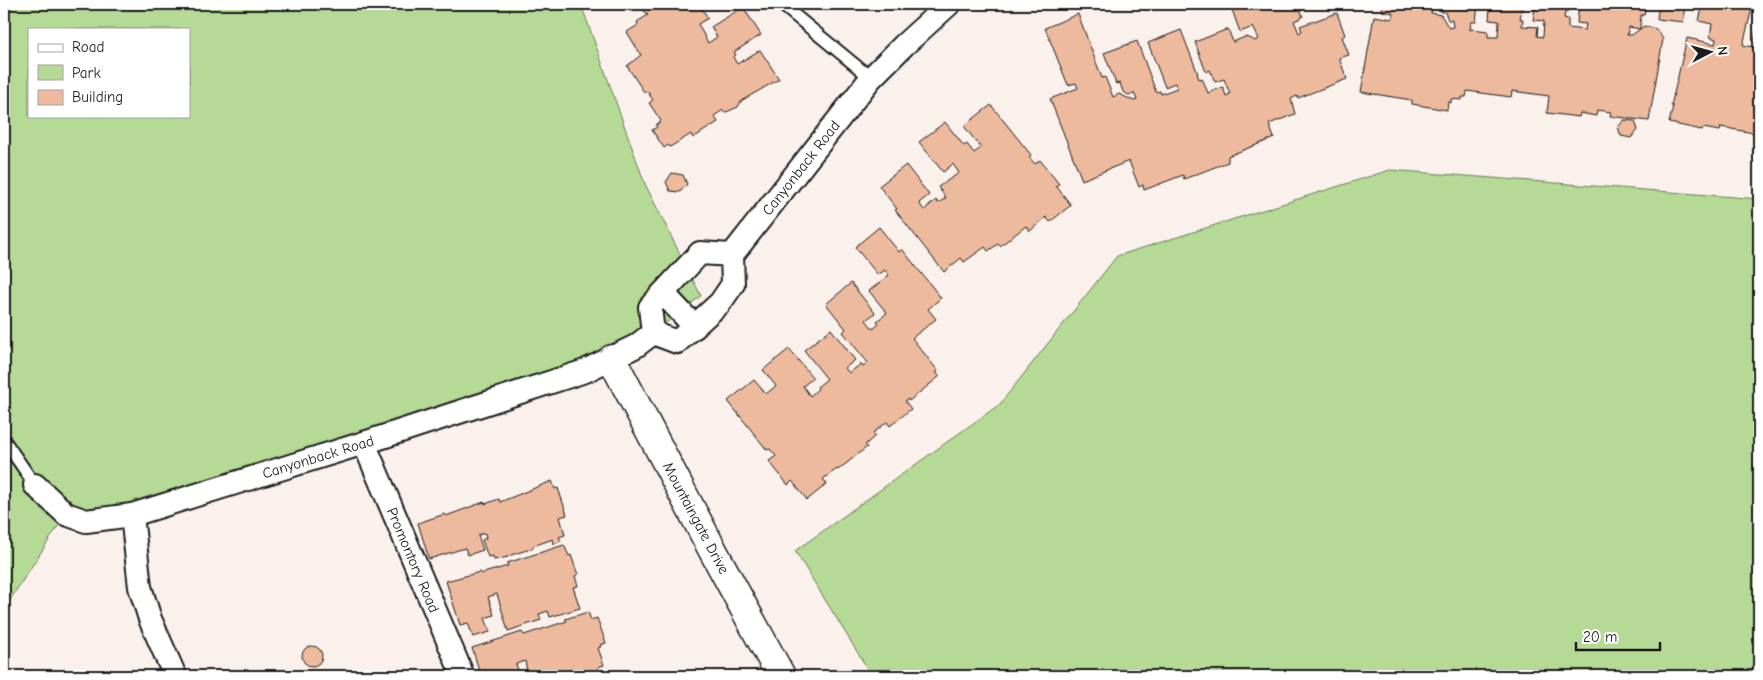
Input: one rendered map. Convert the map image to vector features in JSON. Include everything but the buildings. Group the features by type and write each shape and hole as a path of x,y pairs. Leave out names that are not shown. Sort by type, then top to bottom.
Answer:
{"street":[{"name":"Canyonback Road","path":"732,255 871,78 904,45 950,4"},
{"path":"700,254 732,255 733,284 720,303 678,342 654,333 650,307 700,254"},
{"path":"663,293 695,327"},
{"name":"Canyonback Road","path":"35,485 66,514 86,521 132,515 364,443 575,374 612,359 636,346 654,333"},
{"name":"Mountaingate Drive","path":"612,359 781,676"},
{"name":"Promontory Road","path":"364,443 463,676"},
{"path":"132,515 140,587 150,619 175,676"}],"lane":[{"path":"781,4 871,78"},
{"name":"Canyonback Road","path":"4,440 35,485"}],"green space":[{"path":"4,4 581,4 645,184 701,296 636,346 132,515 66,514 4,609"},
{"path":"1390,170 1759,199 1759,676 872,676 795,551 1000,404 1117,256"}]}
